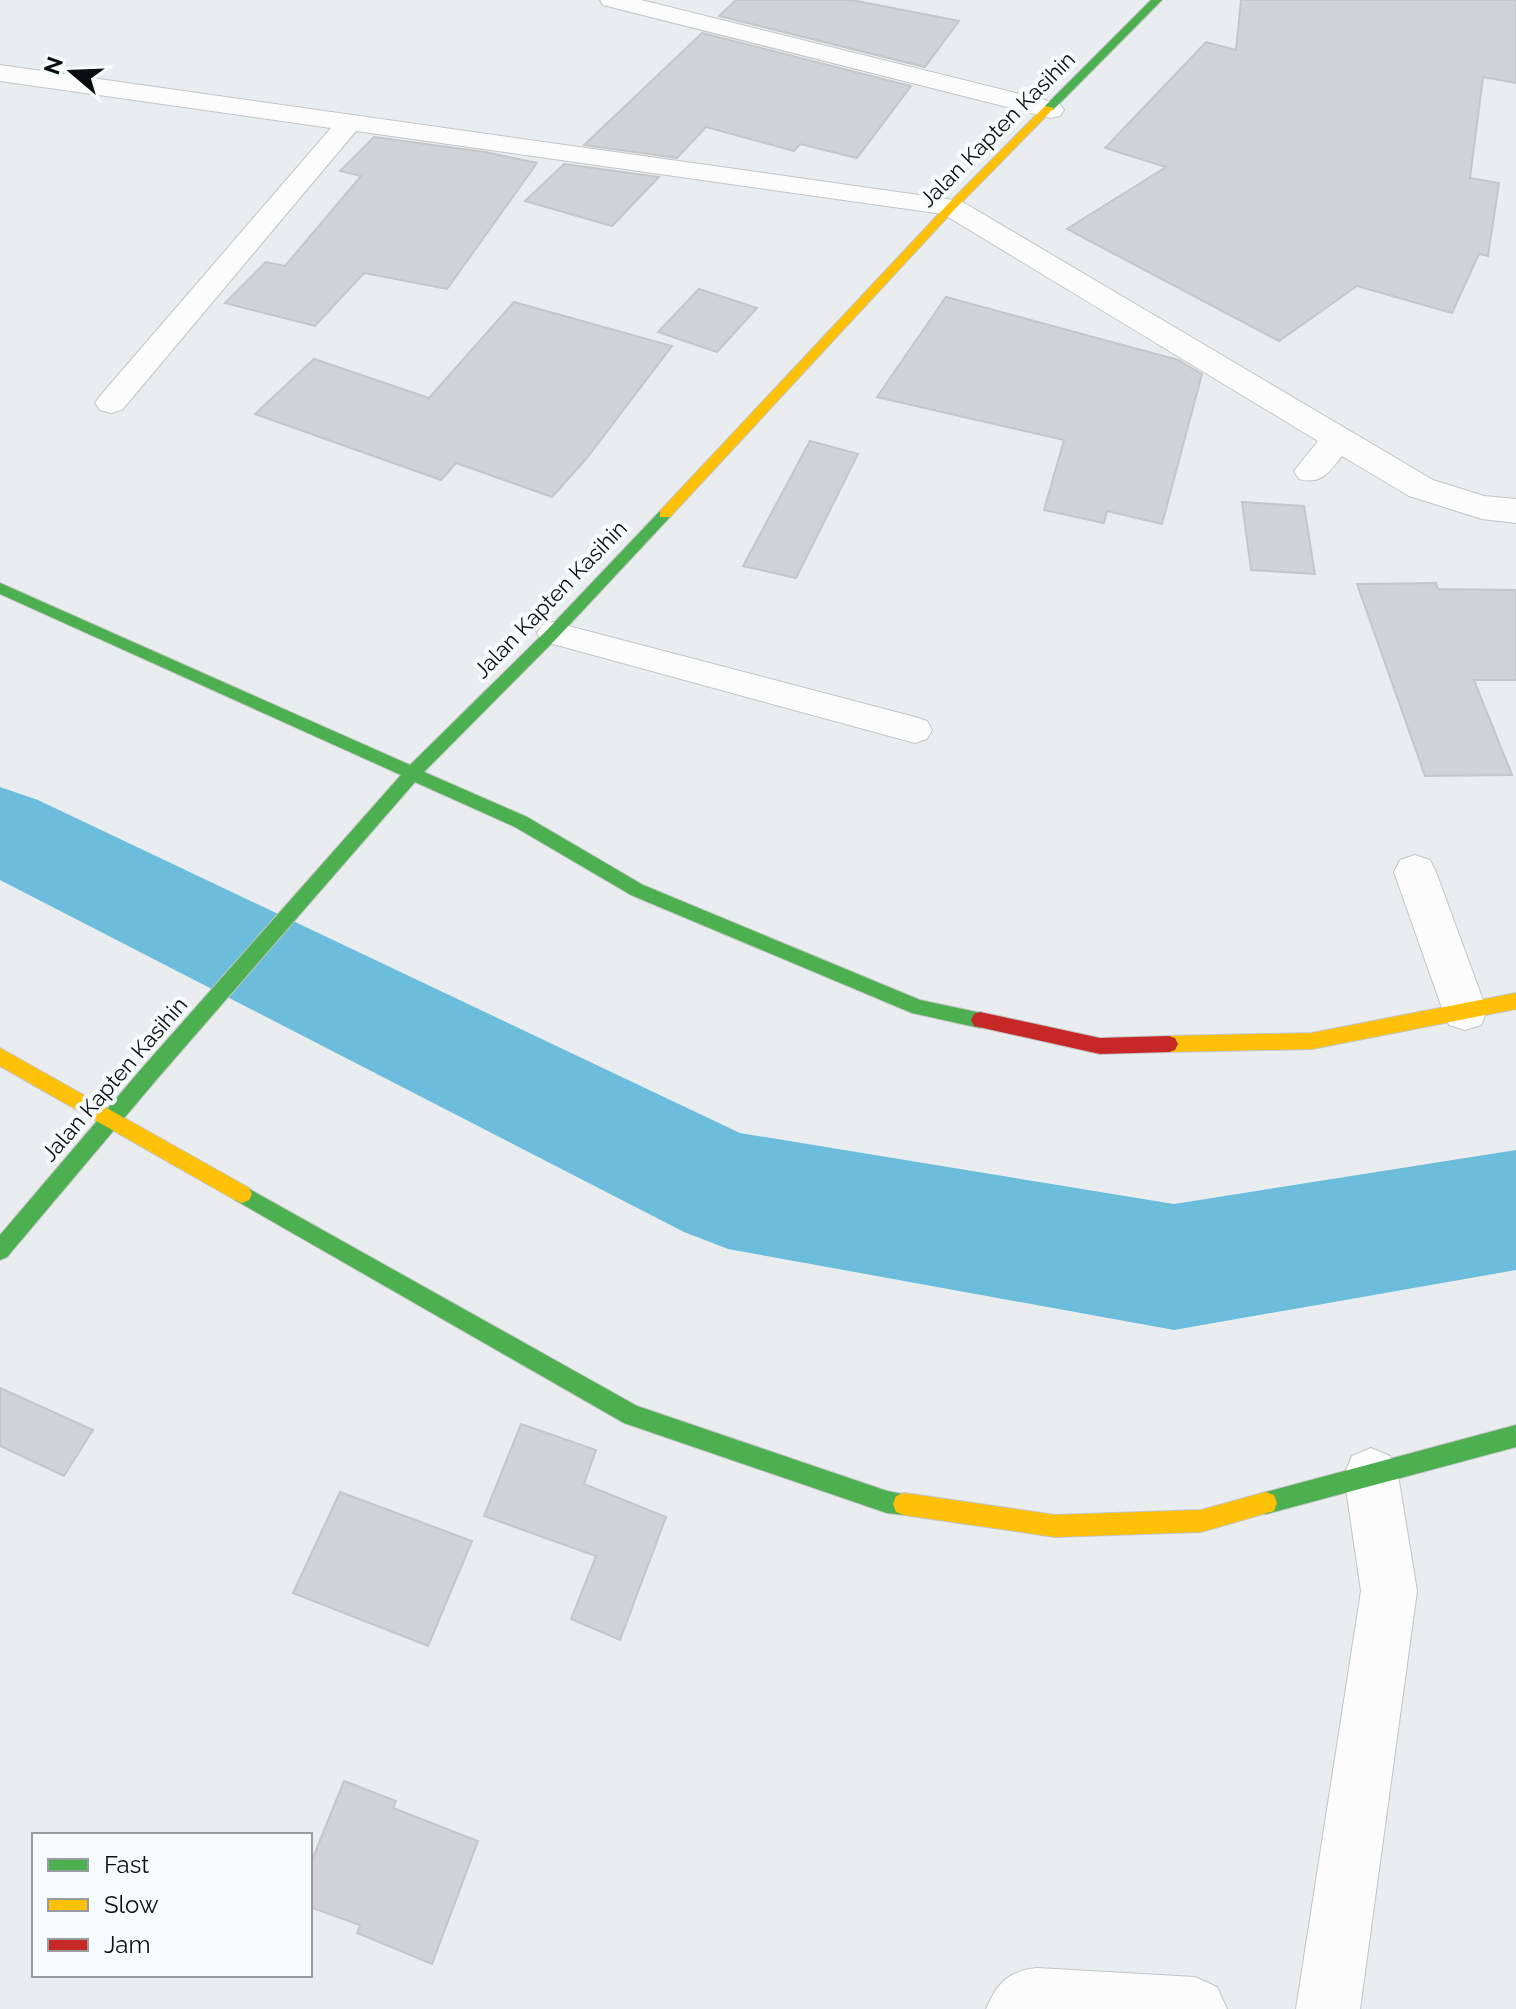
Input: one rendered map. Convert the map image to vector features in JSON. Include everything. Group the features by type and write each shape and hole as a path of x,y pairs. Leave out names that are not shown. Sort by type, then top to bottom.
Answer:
{"street":[{"path":"612,0 1051,110"},
{"name":"Jalan Kapten Kasihin","path":"0,1250 150,1073 414,772 553,633 951,207 1051,110 1157,0"},
{"path":"0,73 951,207 1421,488 1482,507 1516,511"},
{"path":"111,403 350,122"},
{"path":"1311,471 1339,438"},
{"path":"0,588 521,822 637,890 918,1007 1100,1046 1312,1041 1516,1001"},
{"path":"1415,872 1465,1011"},
{"path":"0,1056 632,1415 887,1502 1055,1526 1201,1521 1516,1436"},
{"path":"1328,2009 1389,1591 1371,1475"},
{"path":"1018,2009 1025,2001 1037,2000 1195,2009"}],"lane":[{"path":"553,633 915,730"}],"building":[{"path":"736,0 852,0 959,21 925,67 719,16"},
{"path":"1241,0 1516,0 1516,83 1483,77 1470,178 1499,183 1488,256 1479,254 1452,313 1357,286 1279,341 1067,229 1166,167 1105,148 1206,42 1236,50"},
{"path":"702,33 911,86 857,158 800,144 794,151 706,127 677,158 584,145"},
{"path":"374,137 485,152 537,163 447,289 364,273 315,326 225,303 266,262 285,266 361,176 340,171"},
{"path":"564,164 659,177 612,226 525,201"},
{"path":"699,289 757,308 717,352 658,332"},
{"path":"946,297 1178,360 1202,374 1162,524 1107,511 1104,523 1044,510 1064,440 877,397"},
{"path":"514,302 672,346 586,459 552,497 456,463 441,480 255,414 314,359 429,398"},
{"path":"810,441 858,454 796,578 743,566"},
{"path":"1242,502 1304,506 1315,574 1251,570"},
{"path":"1436,583 1438,589 1516,590 1516,680 1474,680 1512,775 1425,776 1357,584"},
{"path":"0,1388 93,1430 64,1476 0,1446"},
{"path":"521,1424 596,1450 584,1484 666,1517 620,1640 571,1619 596,1556 484,1516"},
{"path":"340,1492 472,1541 428,1646 293,1593"},
{"path":"344,1781 396,1801 393,1808 478,1841 432,1964 357,1933 360,1925 312,1908 312,1860"}],"waterway":[{"path":"0,830 728,1190 1174,1267 1516,1210"}],"traffic: fast":[{"path":"1049,108 1157,0"},
{"path":"0,1250 150,1073 414,772 553,633 665,514"},
{"path":"0,588 521,822 637,890 918,1007 980,1020"},
{"path":"242,1194 632,1415 887,1502 904,1504"},
{"path":"1266,1503 1516,1436"}],"traffic: slow":[{"path":"665,514 951,207 1049,108"},
{"path":"1169,1044 1312,1041 1516,1001"},
{"path":"0,1056 242,1194"},
{"path":"904,1504 1055,1526 1201,1521 1266,1503"}],"traffic: jam":[{"path":"980,1020 1100,1046 1169,1044"}]}
